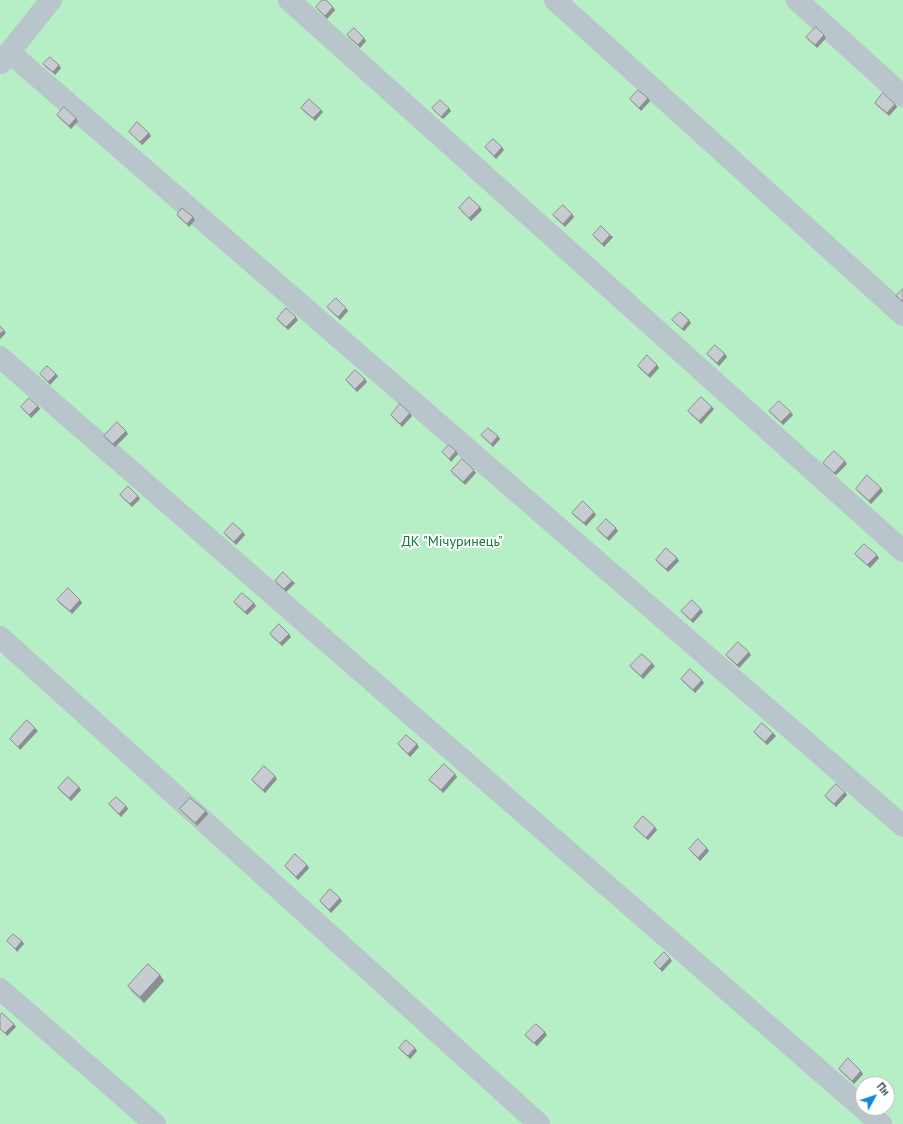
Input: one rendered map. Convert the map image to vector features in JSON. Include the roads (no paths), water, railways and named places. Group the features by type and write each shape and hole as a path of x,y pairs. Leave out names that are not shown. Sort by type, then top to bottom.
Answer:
{"lane":[{"path":"51,0 5,58 903,826"},
{"path":"289,0 903,551"},
{"path":"556,0 903,315"},
{"path":"797,0 903,96"},
{"path":"0,357 881,1124"},
{"path":"0,637 539,1124"},
{"path":"0,989 155,1124"}],"park label":[{"name":"ДК \"Мічуринець\"","path":"452,542"}]}
